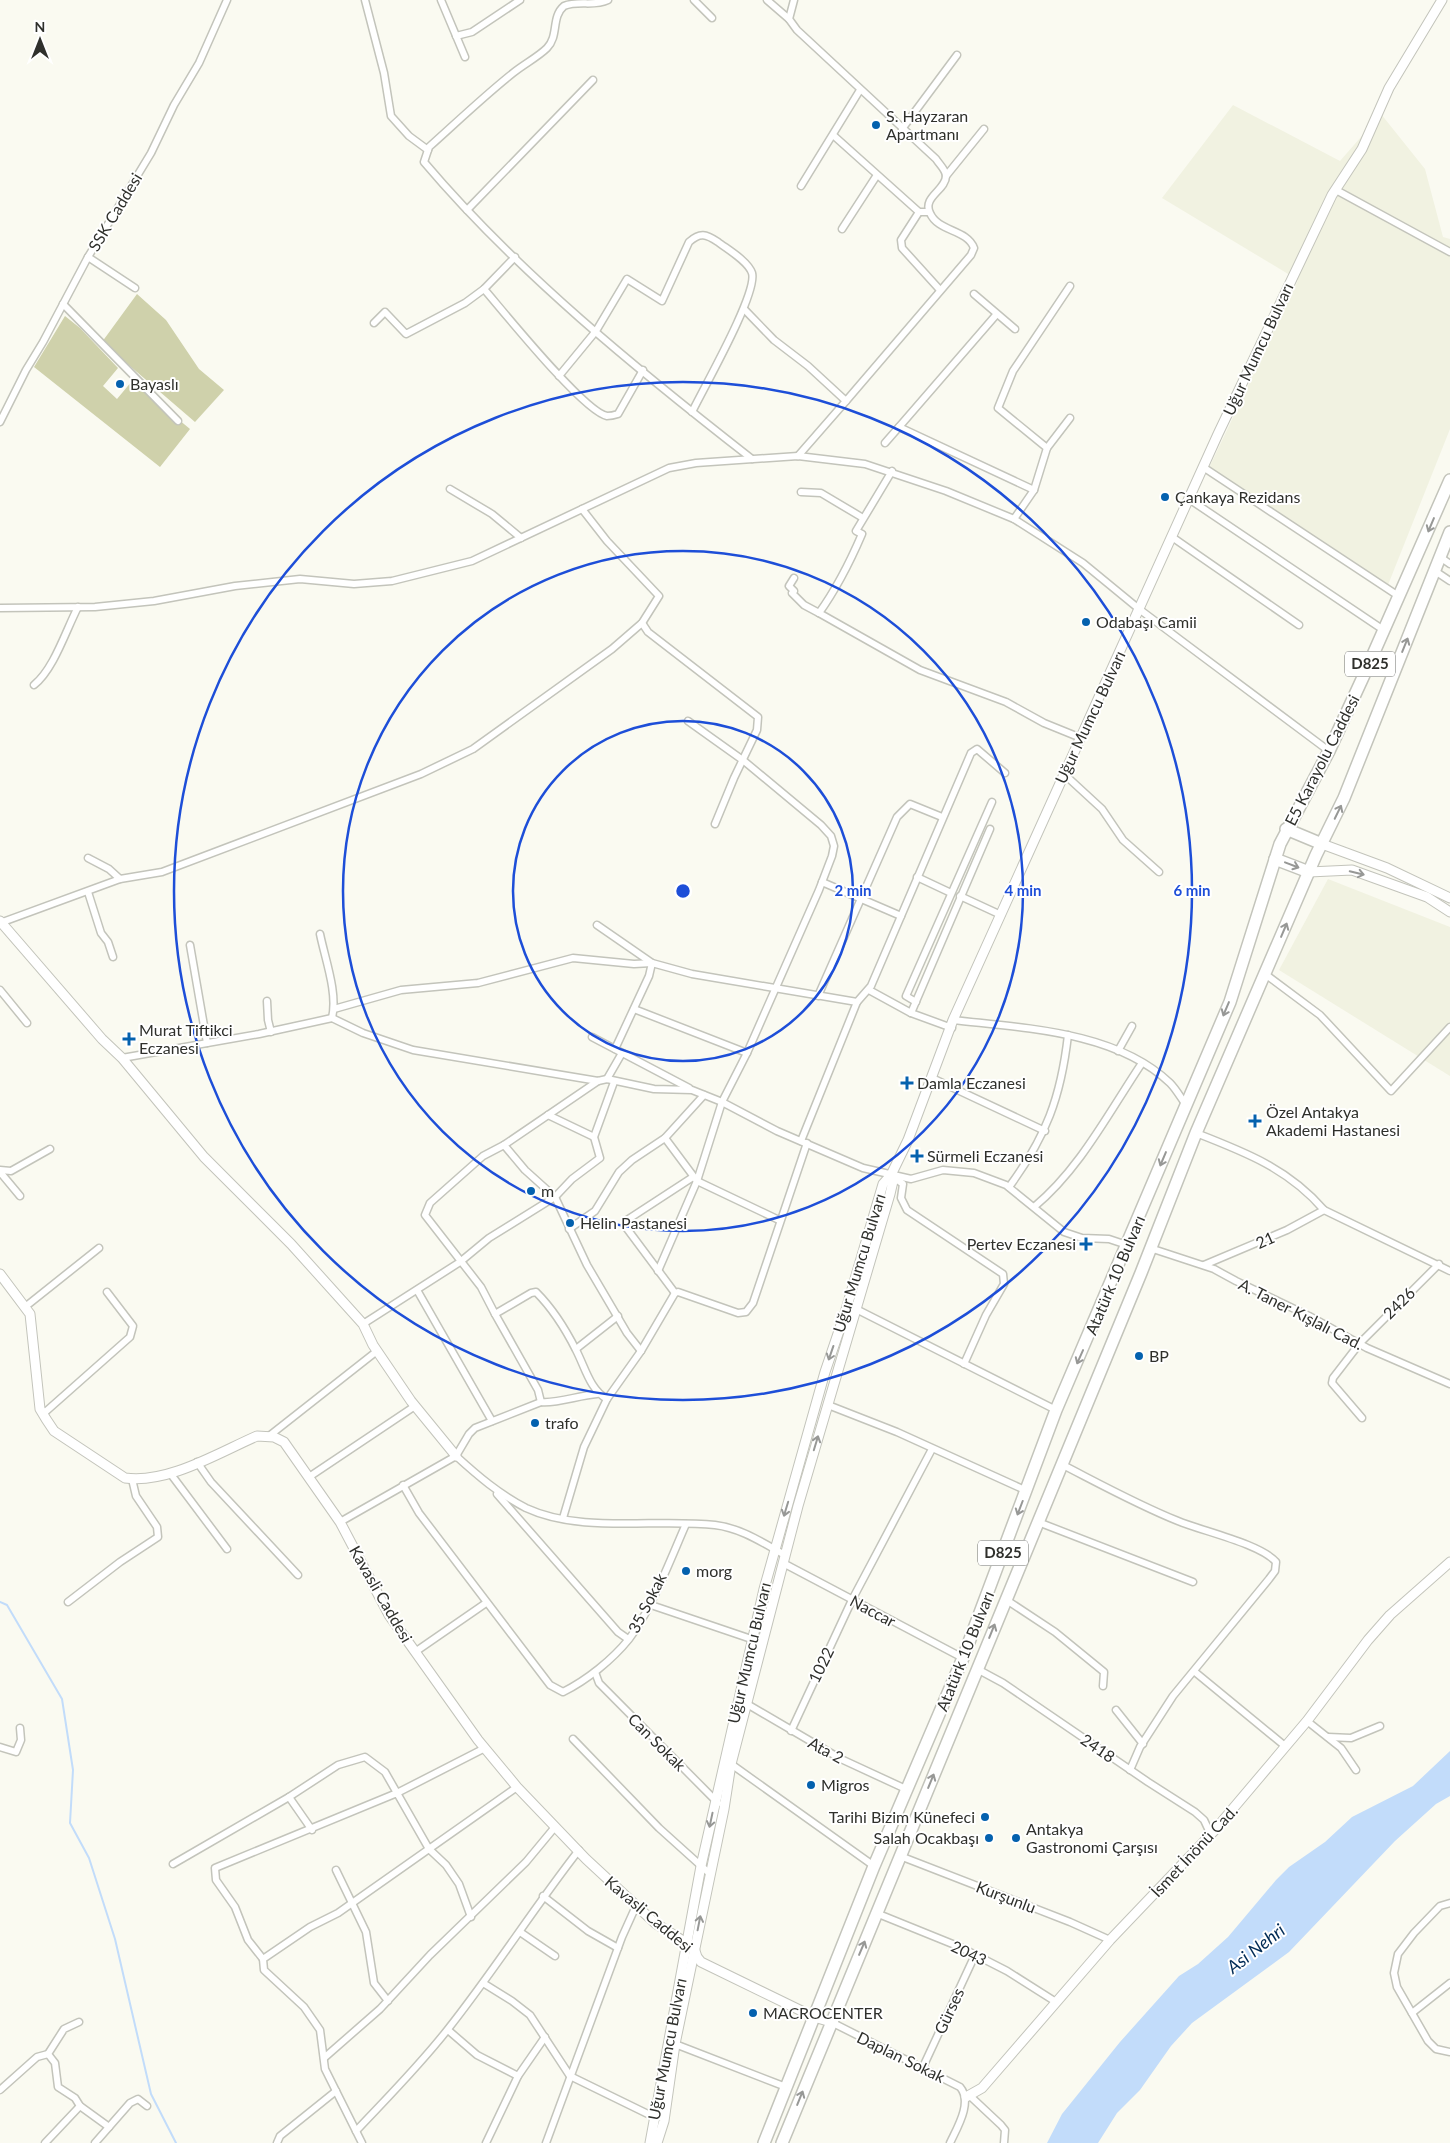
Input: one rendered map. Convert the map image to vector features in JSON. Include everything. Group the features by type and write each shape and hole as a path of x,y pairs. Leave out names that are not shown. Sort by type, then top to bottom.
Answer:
{"highway":[{"name":"E5 Karayolu Caddesi","path":"1242,963 1274,859 1286,829 1328,751 1385,631 1450,480"},
{"name":"E5 Karayolu Caddesi","path":"1265,974 1309,872 1344,798 1435,571 1445,560 1450,532"},
{"path":"1286,829 1322,844"},
{"path":"1274,859 1309,872"},
{"name":"Atatürk 10 Bulvarı","path":"764,2143 874,1866 963,1658 1056,1410 1230,1002 1242,963"},
{"name":"Atatürk 10 Bulvarı","path":"782,2143 1196,1134 1265,974"}],"street":[{"name":"SSK Caddesi","path":"0,422 26,370 88,257 151,153 174,105 199,63 228,0"},
{"path":"365,0 384,73 391,116 409,136 428,150"},
{"path":"441,0 465,57"},
{"path":"456,36 472,32 520,0"},
{"path":"608,0 598,3 582,0 564,7 557,15 554,37 548,47 513,73 429,147 424,162 467,210 596,331 692,412 752,459"},
{"path":"694,0 712,18"},
{"path":"767,0 789,19 812,46 936,160 946,176"},
{"path":"789,19 794,0"},
{"name":"Uğur Mumcu Bulvarı","path":"650,2143 701,1866 774,1549 825,1372 883,1184 891,1175 932,1078 952,1024 1080,738 1188,499 1301,258 1336,190 1362,149 1389,88 1442,0"},
{"path":"902,129 957,55"},
{"path":"467,210 593,80"},
{"path":"801,186 860,90"},
{"path":"798,456 971,255 974,248 968,239 936,223 929,212 929,200 984,129"},
{"path":"833,135 920,212 929,212"},
{"path":"842,229 877,175"},
{"path":"1336,190 1450,252"},
{"path":"920,212 901,240 902,248 940,290"},
{"path":"559,376 596,331 626,279 662,301 689,242 696,235 702,234 723,246 751,270 753,276 744,308 692,412"},
{"path":"88,257 135,288"},
{"path":"374,323 385,312 406,334 451,311 484,288 515,257"},
{"path":"1047,448 998,408 1014,371 1070,286"},
{"path":"484,288 559,376 598,412 608,416 618,414 643,370"},
{"path":"974,294 996,315 1015,329"},
{"path":"63,304 178,421"},
{"path":"744,308 774,340 808,366 846,401"},
{"path":"885,443 996,315"},
{"path":"1014,519 1034,490 1047,448 1070,418"},
{"path":"899,427 1034,490"},
{"path":"0,608 78,607 154,601 235,586 300,579 354,584 392,581 472,561 669,468 696,463 798,456 865,464 892,471 1014,519 1083,563 1139,609 1328,751"},
{"path":"1203,467 1400,597"},
{"path":"819,613 837,587 851,560 862,534 856,531 892,471"},
{"path":"450,489 492,514 521,538"},
{"path":"802,492 822,493 863,518"},
{"path":"1188,499 1385,631"},
{"path":"582,509 607,541 659,596 642,623 612,649 473,749 422,774 162,872 120,879 0,922 102,1039 122,1058 204,1157 291,1244 363,1324 377,1351 415,1406 456,1456 493,1489 618,1632 628,1639"},
{"path":"1172,537 1299,625"},
{"path":"1435,571 1450,581"},
{"path":"794,578 789,586 794,591 792,593 804,605 920,670 1006,702 1044,723 1080,738"},
{"path":"34,685 42,678 78,607"},
{"path":"642,623 648,632 758,717 757,730 715,824"},
{"path":"658,1271 695,1179 722,1102 747,1053 822,882 834,846 831,836 822,825 744,761 688,721"},
{"path":"675,1293 678,1292 738,1313 746,1312 753,1303 804,1142 857,1002 869,990 971,753 977,749 1005,773"},
{"path":"1064,774 1102,809 1124,840 1159,872"},
{"path":"916,1002 906,996 992,802"},
{"path":"818,996 897,816 910,804 942,817"},
{"path":"912,1013 990,829"},
{"path":"1322,844 1387,868 1450,898"},
{"path":"88,858 109,869 120,879"},
{"path":"1309,872 1352,870 1427,897 1450,912"},
{"path":"917,877 950,896 960,896 1001,915"},
{"path":"822,882 901,916"},
{"path":"954,886 960,896"},
{"path":"88,892 101,932 108,942 113,957"},
{"path":"597,925 652,963"},
{"path":"320,934 334,1009 332,1018"},
{"path":"190,944 207,1043"},
{"path":"334,1009 401,990 478,984 573,958 634,964 652,963 692,974 857,1002"},
{"path":"363,1324 460,1262 489,1238 555,1197 572,1179 600,1158 594,1137 619,1051 634,1009 649,976 652,963"},
{"path":"1265,974 1320,1015 1392,1091 1450,1027"},
{"path":"0,990 28,1023"},
{"path":"869,990 912,1013 952,1024 1048,1030 1078,1036 1118,1051 1142,1063 1171,1083 1186,1104"},
{"path":"266,1001 268,1020 272,1032"},
{"path":"634,1009 747,1053"},
{"path":"122,1058 272,1032 332,1018 363,1033 413,1050 598,1080 611,1080 654,1088 692,1090"},
{"path":"1118,1051 1132,1026"},
{"path":"1009,1187 1031,1158 1045,1131 1061,1085 1068,1035"},
{"path":"592,1037 692,1090 722,1102 862,1168 911,1179 929,1172 958,1170 974,1173 1009,1187 1064,1232 1082,1238 1110,1239 1127,1244"},
{"path":"1034,1207 1051,1193 1074,1165 1142,1063"},
{"path":"932,1078 1045,1131"},
{"path":"542,1402 538,1390 481,1286 460,1262 425,1215 426,1208 484,1156 504,1145 598,1080"},
{"path":"569,1229 595,1211 619,1172 632,1160 665,1138 704,1095"},
{"path":"548,1115 594,1137"},
{"path":"1196,1134 1255,1156 1304,1189 1324,1210 1439,1264 1450,1271"},
{"path":"665,1138 695,1179 779,1220"},
{"path":"504,1145 525,1170 555,1197 587,1265 627,1333 641,1351"},
{"path":"0,1171 11,1171 50,1149"},
{"path":"0,1171 20,1196"},
{"path":"891,1175 903,1184 901,1198 907,1210 1002,1274 1004,1284 986,1315 964,1364"},
{"name":"Uğur Mumcu Bulvarı","path":"657,2143 664,2122 675,2044 709,1873 724,1809 731,1764 784,1559 890,1194 893,1181 891,1175"},
{"path":"675,1293 625,1226 627,1220 695,1179"},
{"name":"21","path":"1204,1265 1287,1230 1324,1210"},
{"path":"25,1306 100,1248"},
{"name":"A. Taner Kışlalı Cad.","path":"1150,1248 1204,1265 1360,1343 1450,1384"},
{"name":"2426","path":"1362,1418 1332,1383 1334,1378 1360,1343 1439,1264"},
{"path":"0,1274 30,1314 40,1410 54,1431 125,1478 148,1479 170,1473 257,1436 269,1436 377,1351"},
{"path":"417,1290 492,1421"},
{"path":"43,1414 130,1337 133,1326 106,1292"},
{"path":"495,1314 536,1292 544,1300 576,1349 597,1394"},
{"path":"563,1518 584,1447 607,1399 641,1351 675,1293"},
{"path":"856,1310 1056,1410"},
{"path":"576,1349 618,1316"},
{"path":"340,1522 456,1456 469,1434 475,1428 542,1402 550,1403 578,1395 597,1394 607,1399"},
{"path":"828,1405 897,1432 1027,1491"},
{"path":"309,1477 415,1406"},
{"name":"Kavasli Caddesi","path":"269,1436 284,1442 309,1477 340,1522 390,1615 485,1748 517,1787 555,1827 655,1923 694,1948 697,1957 706,1966 814,2017 831,2022"},
{"name":"1022","path":"790,1731 852,1600 932,1449"},
{"path":"197,1462 211,1482 298,1576"},
{"path":"1061,1464 1136,1503 1180,1522 1221,1535 1270,1555 1276,1562 1275,1570 1195,1672 1173,1696 1143,1744 1130,1770"},
{"path":"170,1473 227,1549"},
{"path":"68,1602 120,1562 158,1537 156,1527 136,1496 132,1479"},
{"name":"35 Sokak","path":"403,1485 419,1513 486,1603 550,1685 556,1690 563,1692 594,1672 628,1639 648,1604 686,1524"},
{"name":"Naccar","path":"493,1489 528,1508 563,1518 623,1524 715,1525 737,1530 774,1549 784,1559 852,1600 963,1658"},
{"path":"1038,1522 1192,1582"},
{"name":"İsmet İnönü Cad.","path":"968,2096 982,2088 1110,1940 1211,1835 1307,1721 1368,1640 1390,1615 1450,1562"},
{"path":"1005,1599 1055,1632 1104,1672 1103,1686"},
{"path":"415,1652 486,1603"},
{"path":"648,1604 763,1642"},
{"name":"2418","path":"977,1669 1003,1683 1130,1770 1196,1812 1204,1820 1211,1835"},
{"name":"Can Sokak","path":"594,1672 599,1683 724,1809"},
{"path":"1195,1672 1285,1746"},
{"name":"Ata 2","path":"747,1704 790,1731 841,1759 908,1790"},
{"path":"1116,1710 1143,1744"},
{"path":"1307,1721 1340,1748 1356,1770"},
{"path":"1328,1737 1351,1738 1380,1726"},
{"path":"0,1746 16,1752 21,1740 20,1728"},
{"path":"573,1739 659,1828 709,1873"},
{"path":"362,2143 325,2070 320,2030 304,2007 264,1970 263,1959 248,1940 235,1907 216,1880 215,1868 312,1830 397,1793 485,1748"},
{"path":"173,1864 338,1765 364,1757 385,1772 429,1849 446,1865 459,1884 471,1917"},
{"path":"731,1764 874,1866"},
{"path":"263,1959 351,1902 517,1787"},
{"path":"289,1796 312,1830"},
{"path":"324,2058 388,2001 526,1862 555,1827"},
{"path":"356,2131 410,2075 448,2030 520,1932 543,1896 579,1850"},
{"name":"Kurşunlu","path":"900,1856 1070,1922 1110,1940"},
{"path":"336,1870 366,1932 374,1983 388,2001"},
{"path":"543,1896 588,1931 618,1948"},
{"path":"1450,1903 1440,1906 1423,1922 1405,1944 1396,1959 1394,1980 1428,2041 1436,2049 1450,2052"},
{"path":"546,2143 618,1948 636,1906"},
{"name":"2043","path":"876,1914 975,1955 1007,1971 1056,2002"},
{"path":"520,1932 555,1956"},
{"name":"Gürses","path":"923,2067 975,1955"},
{"path":"483,1983 530,2015 570,2076 578,2082 664,2122"},
{"path":"1412,2013 1450,1983"},
{"path":"0,2090 37,2057 48,2054 64,2029 79,2022"},
{"name":"Daplan Sokak","path":"831,2022 960,2086 968,2096 1002,2124 1005,2130 1004,2143"},
{"path":"448,2030 477,2056 518,2076"},
{"path":"486,2143 518,2076 545,2037"},
{"path":"675,2044 786,2087"},
{"path":"48,2054 55,2063 58,2086 75,2098 80,2106 109,2127"},
{"path":"277,2143 280,2136 336,2092"},
{"path":"950,2143 968,2096"},
{"path":"95,2143 130,2103 138,2100 147,2106"},
{"path":"45,2143 80,2106"}],"shaded area":[{"path":"1233,105 1340,161 1381,114 1425,169 1443,237 1450,239 1450,429 1386,590 1209,468 1298,280 1162,198"},
{"path":"1328,879 1450,927 1450,1076 1279,970"}],"green space":[{"path":"137,294 166,320 199,369 224,390 195,422 102,342"},
{"path":"65,316 80,328 118,368 103,386 117,399 132,381 190,429 160,467 34,367"}],"water":[{"name":"Asi Nehri","path":"1450,1751 1450,1796 1436,1804 1395,1841 1289,1952 1192,2023 1171,2046 1140,2090 1117,2113 1098,2143 1047,2143 1062,2114 1120,2042 1179,1976 1198,1964 1228,1937 1289,1867 1325,1842 1352,1817 1413,1786"}],"waterway":[{"path":"0,1602 7,1605 62,1699 73,1770 70,1823 89,1858 115,1939 151,2094 176,2143"}],"place":[{"name":"S. Hayzaran Apartmanı","path":"876,125"},
{"name":"Bayaslı","path":"120,384"},
{"name":"Çankaya Rezidans","path":"1165,497"},
{"name":"Odabaşı Camii","path":"1086,622"},
{"name":"Murat Tiftikci Eczanesi","path":"129,1039"},
{"name":"Damla Eczanesi","path":"907,1083"},
{"name":"Özel Antakya Akademi Hastanesi","path":"1255,1121"},
{"name":"Sürmeli Eczanesi","path":"917,1156"},
{"name":"m","path":"531,1191"},
{"name":"Helin Pastanesi","path":"570,1223"},
{"name":"Pertev Eczanesi","path":"1086,1244"},
{"name":"BP","path":"1139,1356"},
{"name":"trafo","path":"535,1423"},
{"name":"morg","path":"686,1571"},
{"name":"Migros","path":"811,1785"},
{"name":"Tarihi Bizim Künefeci","path":"985,1817"},
{"name":"Salah Ocakbaşı","path":"989,1838"},
{"name":"Antakya Gastronomi Çarşısı","path":"1016,1838"},
{"name":"MACROCENTER","path":"753,2013"}]}
